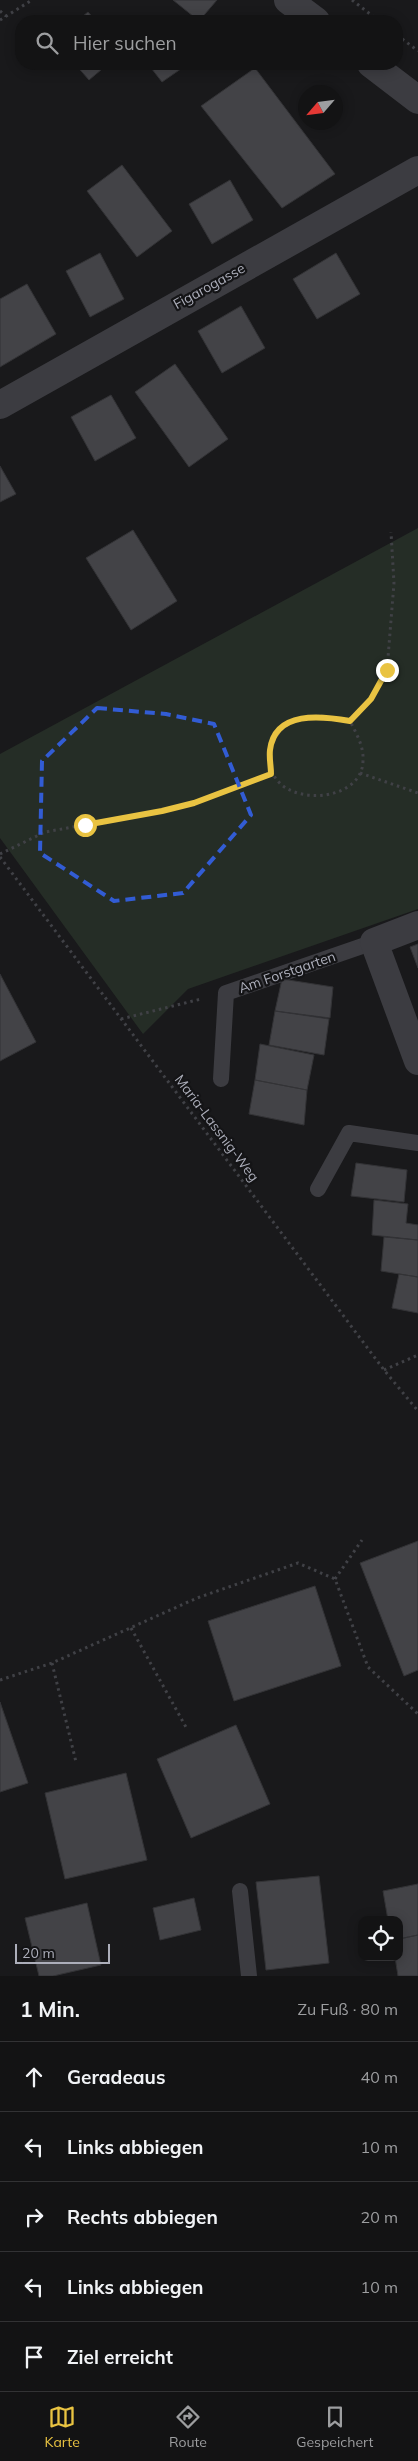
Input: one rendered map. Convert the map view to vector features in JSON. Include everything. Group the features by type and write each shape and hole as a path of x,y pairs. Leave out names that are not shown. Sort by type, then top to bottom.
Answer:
{"street":[{"path":"288,0 308,15"},
{"path":"379,70 418,100"},
{"name":"Figarogasse","path":"0,404 418,170"},
{"name":"Am Forstgarten","path":"374,942 418,925"},
{"path":"374,942 418,1061"}],"lane":[{"name":"Am Forstgarten","path":"221,1079 226,993 374,942"},
{"path":"318,1189 349,1133 418,1143"},
{"path":"240,1892 249,1976"}],"path":[{"path":"0,20 32,0"},
{"path":"352,0 371,15"},
{"path":"0,11 6,16"},
{"path":"403,40 418,51"},
{"path":"350,721 371,699 387,670 394,583 391,532"},
{"path":"321,716 350,721 361,744 364,761 360,773 346,788 324,796 301,793 279,785 271,774 270,749 279,729 296,720 321,716"},
{"path":"360,773 418,793"},
{"path":"0,856 45,832 162,811 194,803 271,774"},
{"name":"Maria-Lassnig-Weg","path":"0,856 384,1370 418,1411"},
{"path":"121,1019 226,993"},
{"path":"384,1370 418,1356"},
{"path":"335,1579 362,1540"},
{"path":"0,1680 52,1662 198,1598 298,1563 335,1579 368,1667 418,1714"},
{"path":"131,1628 187,1730"},
{"path":"52,1662 76,1762"}],"highlighted area":[{"path":"97,708 166,714 214,724 251,815 183,893 114,901 40,853 42,761"}],"shaded area":[{"path":"418,528 418,909 188,989 143,1034 0,838 0,754"}],"building":[{"path":"173,0 217,0 204,15 192,15"},
{"path":"80,70 101,70 89,80"},
{"path":"153,70 179,70 162,82"},
{"path":"252,70 257,70 298,125 298,130 302,130 335,174 282,208 201,106"},
{"path":"122,165 172,231 137,257 87,191"},
{"path":"230,180 253,220 212,244 189,204"},
{"path":"100,253 124,299 90,317 66,271"},
{"path":"336,253 360,294 317,319 293,279"},
{"path":"27,284 56,334 0,367 0,299"},
{"path":"241,306 265,348 222,373 198,331"},
{"path":"175,364 228,439 189,467 135,392"},
{"path":"111,395 136,438 95,461 71,417"},
{"path":"0,466 16,494 0,502"},
{"path":"133,530 177,601 131,630 86,558"},
{"path":"418,944 418,968 410,947"},
{"path":"0,974 36,1042 0,1061"},
{"path":"282,979 333,987 330,1018 275,1011"},
{"path":"275,1011 329,1019 324,1055 269,1045"},
{"path":"260,1044 314,1055 307,1090 255,1080"},
{"path":"255,1080 307,1090 304,1125 249,1114"},
{"path":"356,1163 407,1170 404,1202 351,1196"},
{"path":"374,1200 408,1204 406,1223 418,1225 418,1240 372,1235"},
{"path":"384,1237 418,1240 418,1277 381,1271"},
{"path":"399,1274 418,1277 418,1313 392,1308"},
{"path":"418,1541 418,1670 404,1676 360,1563"},
{"path":"315,1586 341,1666 234,1701 208,1621"},
{"path":"0,1702 28,1783 0,1792"},
{"path":"236,1725 270,1804 191,1838 157,1759"},
{"path":"126,1773 147,1860 65,1879 45,1793"},
{"path":"319,1876 329,1963 266,1970 256,1882"},
{"path":"418,1884 418,1935 403,1938 403,1916 387,1916 383,1891"},
{"path":"194,1898 201,1930 160,1940 153,1908"},
{"path":"87,1903 101,1965 53,1976 39,1976 25,1918"},
{"path":"418,1935 418,1976 398,1976 396,1961 403,1961 403,1938"}],"route":[{"path":"85,825 162,811 194,803 271,774 270,749 279,729 296,720 321,716 350,721 371,699 387,670"}]}
